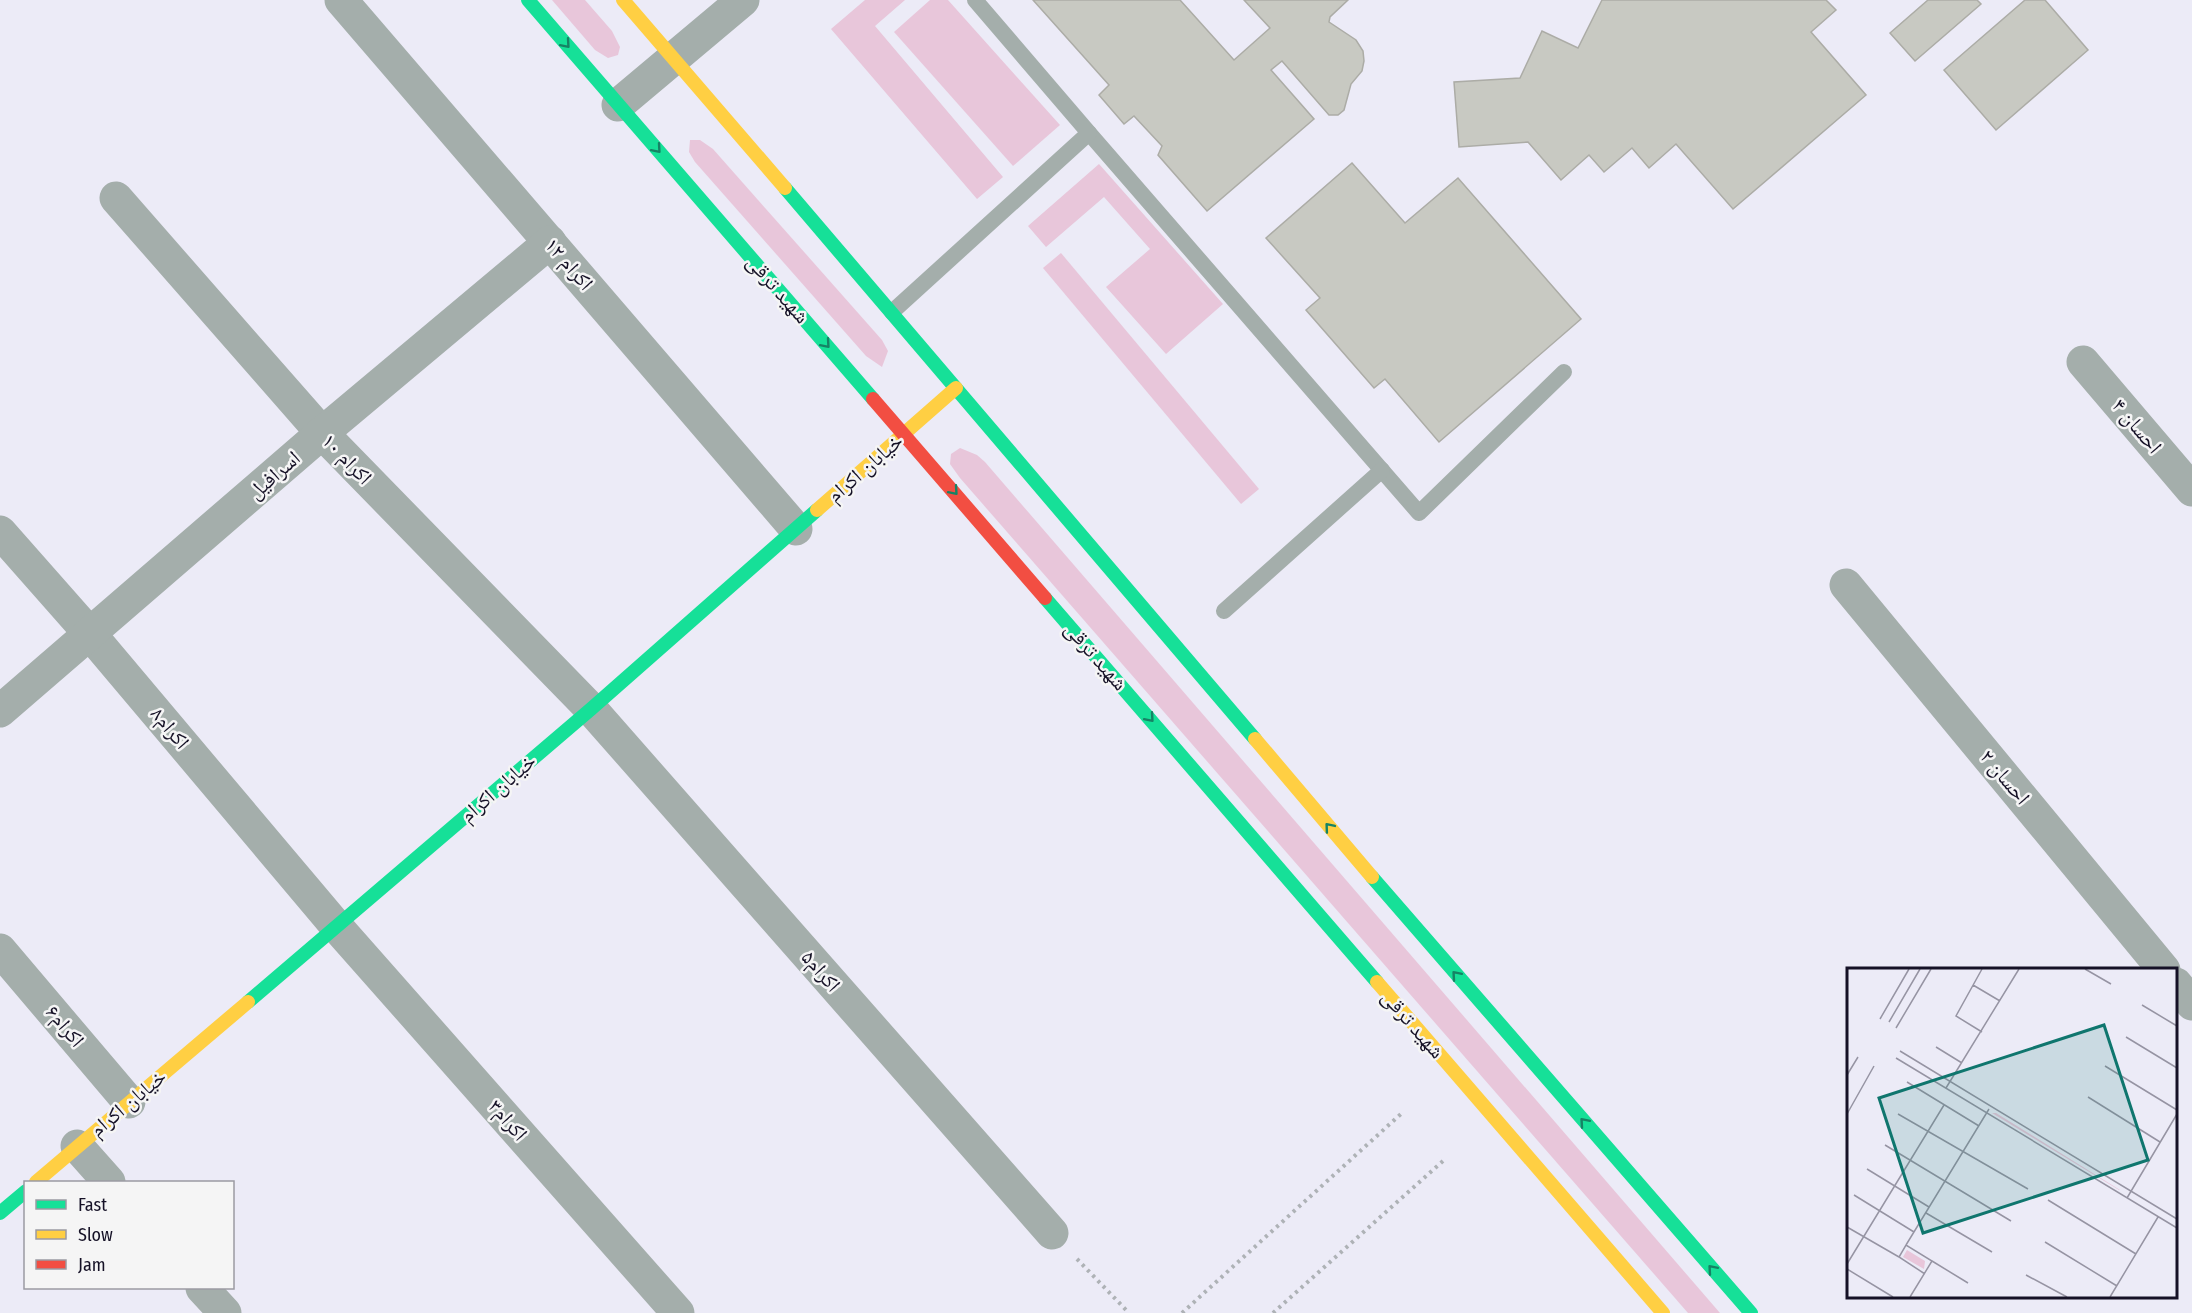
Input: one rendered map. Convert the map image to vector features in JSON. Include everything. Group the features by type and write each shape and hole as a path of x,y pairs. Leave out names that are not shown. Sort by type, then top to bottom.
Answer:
{"main road":[{"name":"شهید ترقی","path":"528,0 1663,1313"},
{"path":"623,0 892,312 1394,903 1751,1313"},
{"name":"خیابان اکرام","path":"37,1181 591,708 956,388"},
{"path":"0,1213 24,1193"}],"street":[{"name":"اکرام ۱۲","path":"341,0 796,529"},
{"path":"618,105 743,0"},
{"name":"اکرام ۱۰","path":"116,198 322,433 591,708"},
{"name":"اسرافیل","path":"0,711 322,433 550,242"},
{"name":"احسان ۴","path":"2083,362 2192,490"},
{"name":"اکرام۸","path":"0,532 90,634 337,927"},
{"name":"احسان ۲","path":"1846,585 2163,968"},
{"name":"اکرام۵","path":"591,708 1052,1233"},
{"name":"اکرام۳","path":"337,927 678,1313"},
{"name":"اکرام۶","path":"0,950 129,1102"},
{"path":"2177,986 2192,1004"},
{"path":"77,1146 109,1181"},
{"path":"204,1289 225,1313"}],"lane":[{"path":"975,0 1419,513 1564,372"},
{"path":"892,312 1089,133"},
{"path":"1224,611 1382,470"}],"path":[{"path":"1182,1313 1402,1113"},
{"path":"1272,1313 1443,1161"},
{"path":"1052,1233 1129,1313"}],"shaded area":[{"path":"552,0 585,0 612,31 620,47 618,55 608,58 595,50"},
{"path":"865,0 905,0 875,26 1003,177 977,199 831,29"},
{"path":"930,0 948,0 1060,125 1013,166 894,32"},
{"path":"690,140 700,140 713,149 882,340 888,351 882,367 866,356 695,162 689,152"},
{"path":"1099,164 1223,304 1166,354 1106,287 1150,249 1104,197 1046,247 1028,226"},
{"path":"1061,253 1259,489 1241,504 1043,268"},
{"path":"960,448 977,455 985,462 1720,1313 1688,1313 960,478 950,464 951,454"}],"building":[{"path":"1033,0 1180,0 1234,60 1270,28 1244,0 1348,0 1330,17 1329,22 1356,40 1363,51 1362,71 1351,84 1344,110 1338,115 1329,115 1282,61 1271,70 1314,119 1207,211 1158,155 1162,146 1134,116 1124,124 1099,95 1109,85"},
{"path":"1602,0 1826,0 1836,10 1811,32 1866,95 1733,209 1676,144 1649,168 1632,148 1604,172 1589,155 1561,180 1528,142 1459,147 1454,82 1520,78 1542,31 1578,48"},
{"path":"1928,0 1977,0 1981,4 1915,61 1890,33"},
{"path":"2025,0 2045,0 2088,50 1996,130 1944,70"},
{"path":"1352,163 1405,223 1458,178 1581,319 1439,442 1385,379 1374,388 1306,310 1320,298 1266,238"}],"traffic: fast":[{"path":"528,0 873,399"},
{"path":"785,188 1255,739"},
{"path":"248,1002 591,709 817,510"},
{"path":"1045,598 1377,982"},
{"path":"1372,877 1751,1313"},
{"path":"0,1213 24,1193"}],"traffic: slow":[{"path":"623,0 785,188"},
{"path":"817,510 956,388"},
{"path":"1255,739 1372,877"},
{"path":"1377,982 1663,1313"},
{"path":"37,1181 248,1002"}],"traffic: jam":[{"path":"873,399 1045,598"}]}
